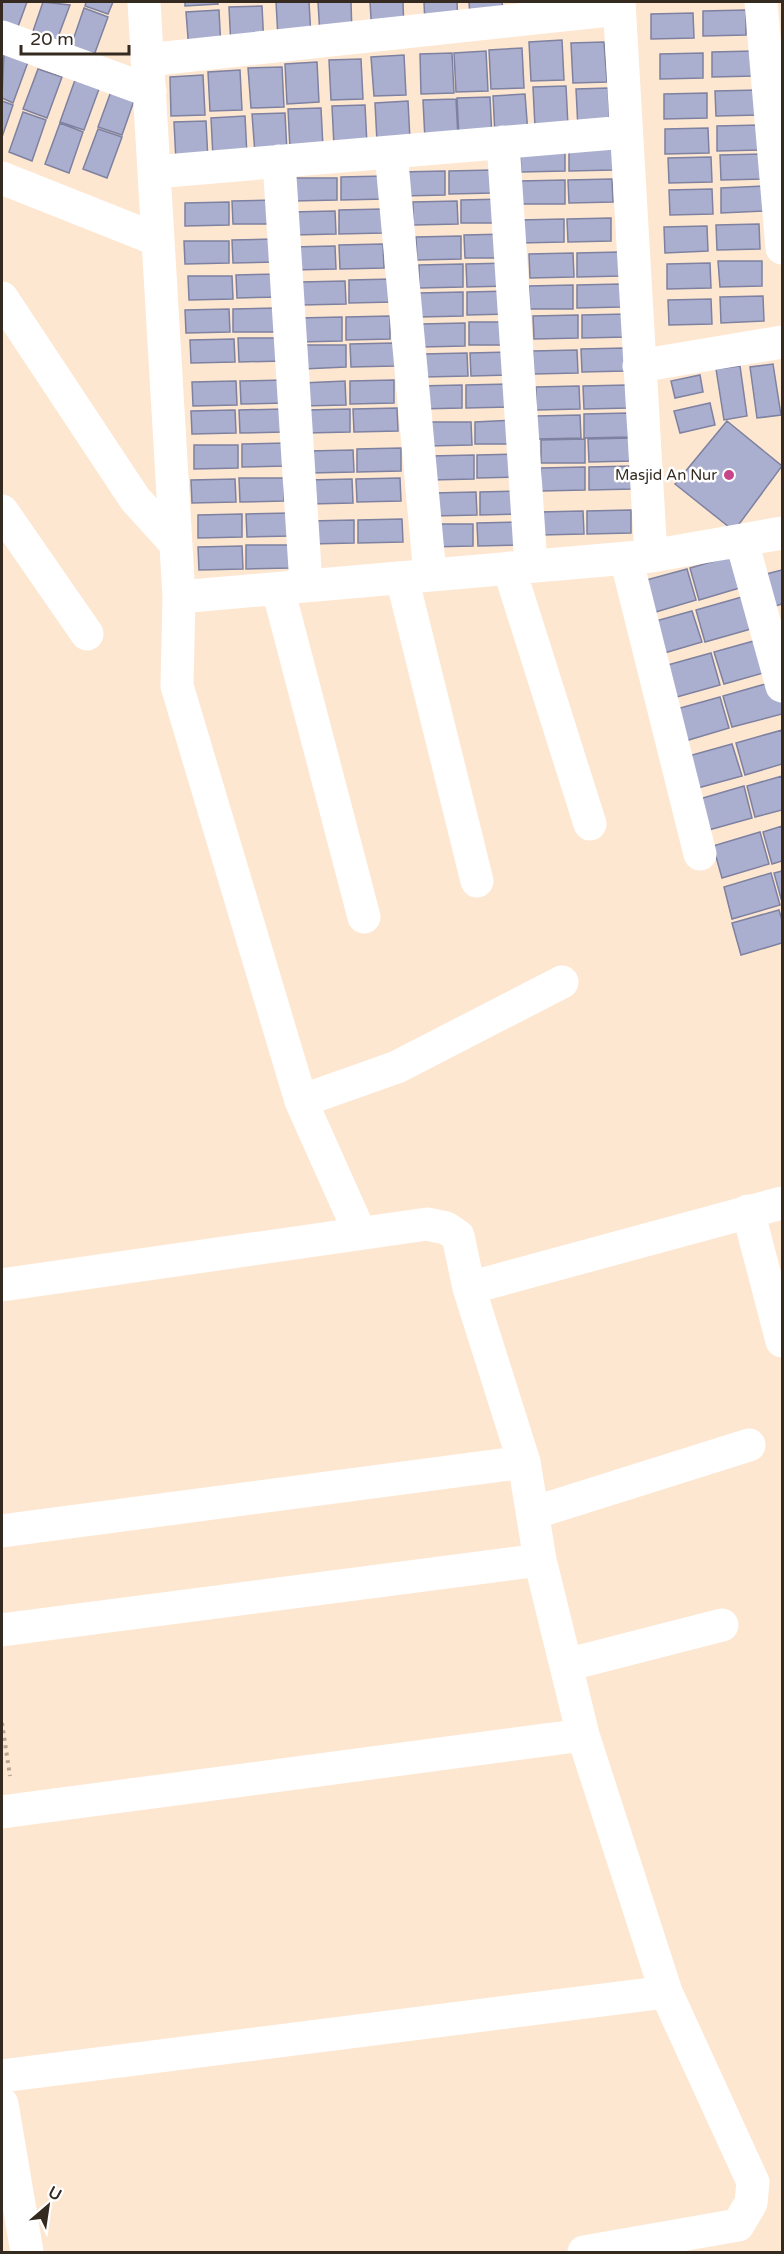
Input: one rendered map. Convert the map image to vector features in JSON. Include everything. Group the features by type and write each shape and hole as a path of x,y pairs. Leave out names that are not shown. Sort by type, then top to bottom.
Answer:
{"street":[{"path":"144,2 179,597 177,686 302,1101 360,1233"},
{"path":"761,2 783,248"},
{"path":"2,37 148,76 619,5 639,366 639,557 700,854"},
{"path":"154,171 626,132"},
{"path":"503,142 520,567 590,824"},
{"path":"390,152 416,576 477,881"},
{"path":"279,161 292,587 364,917"},
{"path":"2,178 158,240"},
{"path":"2,298 135,499 174,542"},
{"path":"639,366 783,342"},
{"path":"2,511 87,634"},
{"path":"179,597 639,557 742,542 783,533"},
{"path":"742,542 783,686"},
{"path":"302,1101 397,1067 562,982"},
{"path":"469,1288 783,1203"},
{"path":"747,1211 783,1341"},
{"path":"2,1285 427,1224 446,1228 458,1236 469,1288 524,1462 540,1560 583,1735 666,1992 753,2182 751,2203 738,2225 584,2253"},
{"path":"533,1513 749,1445"},
{"path":"2,1531 524,1462"},
{"path":"2,1630 540,1560"},
{"path":"566,1665 722,1625"},
{"path":"9,1811 583,1735"},
{"path":"2,2076 666,1992"},
{"path":"2,2104 27,2253"}],"path":[{"path":"2,1723 9,1811"}],"building":[{"path":"2,2 27,2 16,32 2,27"},
{"path":"43,2 70,5 55,45 31,37"},
{"path":"86,2 113,2 108,14 85,6"},
{"path":"185,2 217,2 218,4 185,6"},
{"path":"276,2 309,2 311,37 278,38"},
{"path":"318,2 351,2 352,34 320,35"},
{"path":"370,2 403,2 404,32 372,34"},
{"path":"424,2 457,2 458,23 425,24"},
{"path":"469,2 502,2 503,14 470,16"},
{"path":"262,6 264,46 231,47 229,7"},
{"path":"84,8 108,17 93,58 70,49"},
{"path":"219,10 221,50 189,51 186,12"},
{"path":"746,10 746,35 703,36 703,11"},
{"path":"693,13 694,38 651,39 651,14"},
{"path":"562,40 564,80 531,81 529,42"},
{"path":"604,42 607,82 573,83 571,43"},
{"path":"522,48 524,88 491,89 489,50"},
{"path":"486,51 488,91 456,92 454,53"},
{"path":"754,51 755,76 712,77 712,52"},
{"path":"4,53 28,62 13,103 2,98"},
{"path":"452,53 454,93 421,94 420,54"},
{"path":"703,53 703,78 660,79 660,54"},
{"path":"404,55 406,95 374,96 371,57"},
{"path":"361,59 363,99 331,100 329,60"},
{"path":"317,62 319,102 287,104 285,64"},
{"path":"282,67 284,107 251,108 248,68"},
{"path":"38,69 62,77 47,118 23,109"},
{"path":"240,70 242,110 210,111 208,72"},
{"path":"203,75 205,115 171,116 170,77"},
{"path":"75,80 99,89 84,130 60,122"},
{"path":"113,86 136,95 122,135 98,127"},
{"path":"566,86 568,126 535,127 533,87"},
{"path":"608,88 610,128 578,129 576,89"},
{"path":"759,90 759,115 716,116 715,91"},
{"path":"707,93 707,118 664,119 664,94"},
{"path":"525,94 528,134 495,135 493,96"},
{"path":"490,97 492,137 459,138 457,98"},
{"path":"456,99 458,138 425,140 423,100"},
{"path":"2,101 13,105 2,137"},
{"path":"408,101 410,140 377,142 375,103"},
{"path":"365,105 367,145 334,146 332,106"},
{"path":"321,108 323,148 290,149 288,109"},
{"path":"23,112 46,120 32,161 9,152"},
{"path":"285,113 287,152 255,154 252,114"},
{"path":"245,116 247,156 213,157 211,118"},
{"path":"206,121 208,161 176,162 174,122"},
{"path":"60,123 83,132 69,173 45,164"},
{"path":"760,125 761,150 717,151 717,126"},
{"path":"708,128 709,153 665,154 665,129"},
{"path":"98,129 122,137 107,178 83,169"},
{"path":"613,147 613,170 569,171 569,148"},
{"path":"565,148 565,171 521,172 520,149"},
{"path":"763,154 764,179 721,180 720,155"},
{"path":"711,157 712,182 669,183 668,158"},
{"path":"493,170 493,193 449,194 449,171"},
{"path":"445,171 445,195 401,196 401,172"},
{"path":"385,176 385,199 341,200 341,177"},
{"path":"292,178 337,178 337,200 293,201"},
{"path":"612,179 613,202 569,203 568,180"},
{"path":"565,180 565,204 521,204 521,181"},
{"path":"764,186 765,211 721,213 721,188"},
{"path":"712,189 713,214 670,215 669,190"},
{"path":"505,199 505,223 461,223 461,200"},
{"path":"277,200 277,224 233,224 232,201"},
{"path":"457,201 458,224 413,225 413,202"},
{"path":"229,202 229,225 185,226 185,203"},
{"path":"383,209 383,233 339,234 339,210"},
{"path":"335,211 336,234 292,235 291,212"},
{"path":"611,218 611,241 568,242 567,219"},
{"path":"564,219 564,242 520,243 519,220"},
{"path":"759,224 760,249 717,250 716,225"},
{"path":"707,226 708,251 665,253 664,227"},
{"path":"508,234 509,258 465,258 464,235"},
{"path":"461,236 461,259 417,260 416,237"},
{"path":"276,239 277,262 233,263 232,240"},
{"path":"184,241 229,241 229,263 185,264"},
{"path":"383,244 384,268 340,269 339,245"},
{"path":"335,246 336,269 292,270 291,247"},
{"path":"620,252 621,276 577,277 577,253"},
{"path":"573,253 574,277 530,278 529,254"},
{"path":"718,261 762,261 762,286 720,287"},
{"path":"510,263 511,286 467,287 466,264"},
{"path":"710,263 711,288 667,289 667,264"},
{"path":"463,264 463,287 419,288 419,265"},
{"path":"280,274 281,297 237,298 236,275"},
{"path":"188,276 232,276 233,299 189,300"},
{"path":"393,279 393,302 349,303 349,280"},
{"path":"345,281 346,304 301,305 301,282"},
{"path":"621,284 621,307 577,308 577,285"},
{"path":"573,285 573,309 530,309 529,286"},
{"path":"510,291 511,314 467,315 467,292"},
{"path":"463,292 463,316 419,317 419,293"},
{"path":"763,296 764,321 721,323 720,297"},
{"path":"711,299 712,324 669,325 668,300"},
{"path":"277,308 278,332 233,332 233,309"},
{"path":"229,309 230,332 186,333 185,310"},
{"path":"626,314 626,337 582,338 582,315"},
{"path":"578,315 578,338 534,339 533,316"},
{"path":"390,316 390,339 346,340 346,317"},
{"path":"342,317 342,341 298,342 298,318"},
{"path":"469,322 512,322 513,345 469,345"},
{"path":"465,323 465,346 421,347 421,324"},
{"path":"238,338 283,338 283,361 239,362"},
{"path":"234,339 235,362 191,363 190,340"},
{"path":"394,343 395,366 351,367 350,344"},
{"path":"302,345 346,345 346,367 303,369"},
{"path":"625,348 626,371 582,372 581,349"},
{"path":"577,350 578,373 534,374 533,351"},
{"path":"515,352 515,375 471,376 470,353"},
{"path":"467,353 468,376 424,377 423,354"},
{"path":"773,364 781,415 757,418 750,367"},
{"path":"740,366 747,416 724,420 716,369"},
{"path":"700,375 703,392 675,398 671,381"},
{"path":"284,380 285,403 241,404 240,381"},
{"path":"394,380 394,403 350,404 350,381"},
{"path":"236,381 237,405 193,406 192,382"},
{"path":"345,381 346,405 302,406 302,383"},
{"path":"510,384 510,407 466,408 466,385"},
{"path":"462,385 462,408 418,409 418,386"},
{"path":"627,385 628,408 584,409 583,386"},
{"path":"579,386 580,409 536,410 536,387"},
{"path":"710,403 715,425 680,433 674,411"},
{"path":"397,408 398,431 354,432 353,409"},
{"path":"283,409 283,432 240,433 239,410"},
{"path":"350,409 350,432 306,433 306,410"},
{"path":"235,410 236,433 192,434 191,411"},
{"path":"628,413 628,437 584,438 584,414"},
{"path":"580,415 581,438 537,439 536,416"},
{"path":"518,420 519,444 475,444 475,422"},
{"name":"Masjid An Nur","path":"727,421 782,466 734,531 675,484"},
{"path":"427,422 471,422 472,445 427,446"},
{"path":"632,438 633,461 589,462 588,439"},
{"path":"585,439 585,463 541,463 541,440"},
{"path":"286,443 286,466 242,467 242,444"},
{"path":"194,445 238,445 238,468 194,469"},
{"path":"401,448 401,471 357,472 357,449"},
{"path":"353,450 354,472 310,473 309,451"},
{"path":"521,454 522,477 477,478 477,455"},
{"path":"474,455 474,479 430,480 430,456"},
{"path":"633,466 633,489 589,490 589,467"},
{"path":"585,467 585,490 541,491 541,468"},
{"path":"239,478 284,478 284,501 240,502"},
{"path":"400,478 401,501 357,502 356,479"},
{"path":"235,479 236,502 192,503 191,480"},
{"path":"352,479 353,503 309,504 308,480"},
{"path":"524,491 524,514 480,515 480,492"},
{"path":"476,492 477,515 433,516 432,493"},
{"path":"631,510 631,533 587,534 587,511"},
{"path":"583,511 584,534 540,535 539,512"},
{"path":"290,513 290,536 247,537 246,514"},
{"path":"242,514 242,537 198,538 198,515"},
{"path":"402,519 403,542 358,543 358,520"},
{"path":"354,520 354,543 310,544 310,521"},
{"path":"521,522 521,545 478,546 477,523"},
{"path":"429,524 473,524 473,546 429,547"},
{"path":"246,545 289,545 290,568 246,569"},
{"path":"242,546 243,569 199,570 198,547"},
{"path":"743,553 753,584 699,600 690,568"},
{"path":"687,569 696,600 649,614 639,582"},
{"path":"782,570 782,604 772,607 762,575"},
{"path":"749,595 758,627 705,642 696,610"},
{"path":"692,611 702,642 654,656 645,624"},
{"path":"768,637 777,669 724,684 714,652"},
{"path":"711,653 720,685 673,698 664,666"},
{"path":"776,681 782,702 782,714 732,727 723,696"},
{"path":"720,697 729,728 682,742 673,710"},
{"path":"782,730 782,764 745,775 736,743"},
{"path":"732,744 742,776 694,789 685,757"},
{"path":"782,776 782,810 755,817 747,786"},
{"path":"744,786 752,818 705,831 696,800"},
{"path":"782,826 782,861 772,864 763,832"},
{"path":"760,832 769,864 722,878 713,846"},
{"path":"782,871 782,902 774,873"},
{"path":"771,873 780,905 732,919 724,887"},
{"path":"779,910 782,920 782,943 741,955 732,923"}],"place":[{"name":"Masjid An Nur","path":"729,475"}]}
